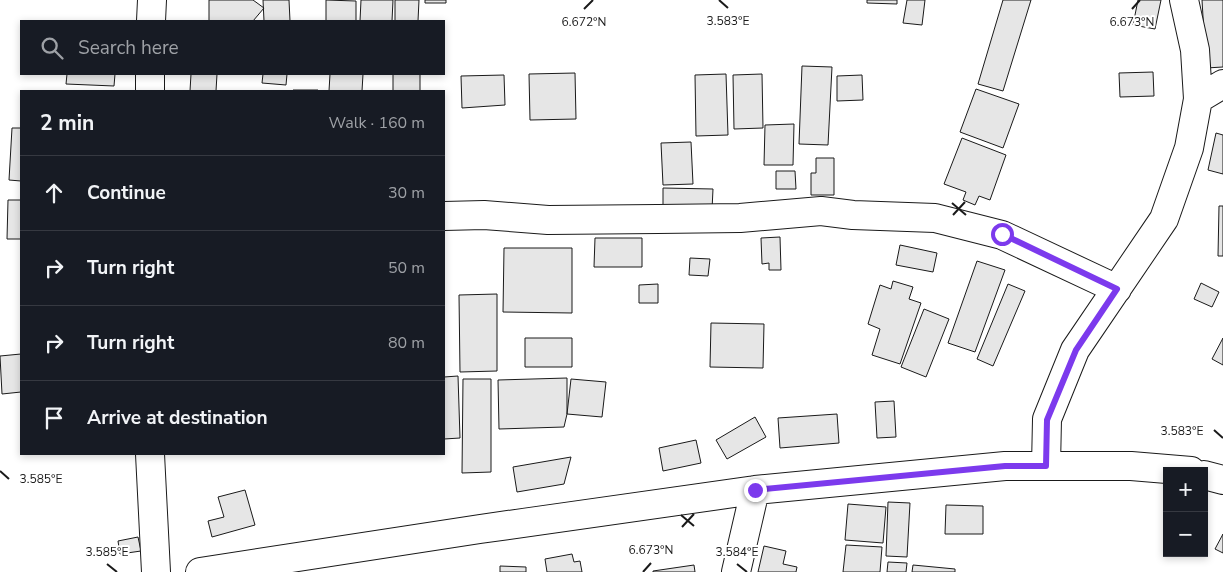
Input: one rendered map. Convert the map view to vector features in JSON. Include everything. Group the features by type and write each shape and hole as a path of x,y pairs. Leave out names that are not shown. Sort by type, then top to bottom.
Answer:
{"street":[{"path":"151,20 152,0"},
{"path":"1046,466 1047,420 1076,350 1164,219 1189,148 1198,99 1194,50 1184,0"},
{"path":"150,75 150,90"},
{"path":"1198,99 1223,84"},
{"path":"445,216 484,215 548,220 740,218 821,211 861,216 935,218 1002,234 1117,289"},
{"path":"150,455 156,572"},
{"path":"200,572 480,529 755,490 1005,466 1131,466 1163,469"},
{"path":"1208,475 1223,480"},
{"path":"736,572 755,490"}],"building":[{"path":"209,0 253,0 264,8 254,20 209,20"},
{"path":"263,0 289,0 290,20 264,20"},
{"path":"326,0 356,1 356,20 326,20"},
{"path":"361,0 393,0 392,20 360,20"},
{"path":"395,0 419,0 418,20 395,20"},
{"path":"425,0 446,0 446,3 425,3"},
{"path":"867,0 897,0 897,4 867,3"},
{"path":"907,0 925,0 922,25 903,23"},
{"path":"1003,0 1031,0 1003,91 978,84"},
{"path":"1138,0 1161,0 1155,29 1133,25"},
{"path":"1202,0 1223,0 1223,67 1206,68"},
{"path":"802,66 832,67 828,145 799,144"},
{"path":"1153,72 1154,96 1120,97 1119,73"},
{"path":"575,73 576,119 530,120 529,74"},
{"path":"726,74 728,135 696,136 695,75"},
{"path":"762,74 763,128 734,129 733,75"},
{"path":"67,75 115,75 114,86 66,84"},
{"path":"191,75 217,75 216,90 190,90"},
{"path":"263,75 287,75 286,85 262,83"},
{"path":"330,75 363,75 362,90 329,90"},
{"path":"393,75 420,75 420,90 393,90"},
{"path":"504,75 505,105 462,108 461,76"},
{"path":"862,75 863,100 837,101 837,76"},
{"path":"976,89 1019,104 1003,148 960,132"},
{"path":"794,124 793,165 764,165 765,125"},
{"path":"12,128 20,128 20,181 9,180"},
{"path":"1216,133 1223,135 1223,174 1208,170"},
{"path":"962,138 1006,155 990,200 979,196 975,205 963,200 966,192 944,184"},
{"path":"691,142 693,184 663,185 661,143"},
{"path":"816,158 834,158 834,195 811,195 811,173 816,173"},
{"path":"776,171 795,171 796,189 776,189"},
{"path":"663,188 713,189 712,210 663,210"},
{"path":"8,200 20,200 20,239 7,239"},
{"path":"1219,206 1223,206 1223,256 1218,256"},
{"path":"780,237 781,270 769,270 769,263 762,264 761,238"},
{"path":"595,238 642,238 642,267 594,267"},
{"path":"900,245 937,253 933,272 896,265"},
{"path":"504,248 572,248 572,313 503,312"},
{"path":"690,258 710,259 708,276 689,275"},
{"path":"977,261 1005,270 975,352 948,343"},
{"path":"893,281 913,287 909,299 921,303 900,364 872,355 880,329 868,324 880,285 891,289"},
{"path":"1201,283 1219,292 1212,307 1194,299"},
{"path":"658,284 658,303 639,303 639,285"},
{"path":"1008,284 1025,291 993,366 977,359"},
{"path":"497,294 497,371 460,372 459,295"},
{"path":"924,309 949,319 926,377 901,367"},
{"path":"711,323 764,324 763,368 710,367"},
{"path":"525,338 572,338 572,367 525,367"},
{"path":"1223,338 1223,365 1212,359"},
{"path":"20,354 20,392 2,394 0,356"},
{"path":"458,376 460,438 445,439 445,377"},
{"path":"567,378 567,414 564,427 499,429 498,380"},
{"path":"463,379 491,379 491,472 462,473"},
{"path":"571,379 606,382 602,417 567,414"},
{"path":"894,401 896,437 877,438 875,402"},
{"path":"837,414 839,443 780,448 778,418"},
{"path":"755,417 766,437 727,459 716,440"},
{"path":"696,440 701,463 663,471 659,448"},
{"path":"571,457 564,484 517,492 513,467"},
{"path":"245,490 255,525 212,537 208,521 224,517 218,497"},
{"path":"888,502 910,503 907,557 886,556"},
{"path":"848,504 886,507 883,543 845,540"},
{"path":"946,505 983,506 983,534 945,534"},
{"path":"1223,534 1223,553 1215,549"},
{"path":"138,537 141,551 120,554 118,541"},
{"path":"846,545 882,547 880,572 843,572"},
{"path":"764,546 786,551 783,564 797,567 796,572 758,572"},
{"path":"572,554 574,562 580,561 582,572 547,572 545,559"},
{"path":"888,562 907,563 906,572 887,572"},
{"path":"694,565 695,572 653,572 653,571"},
{"path":"913,565 955,569 955,572 912,572"},
{"path":"500,566 526,567 526,572 500,572"}],"route":[{"path":"755,490 1005,466 1046,466 1047,420 1076,350 1117,289 1002,234"}]}
